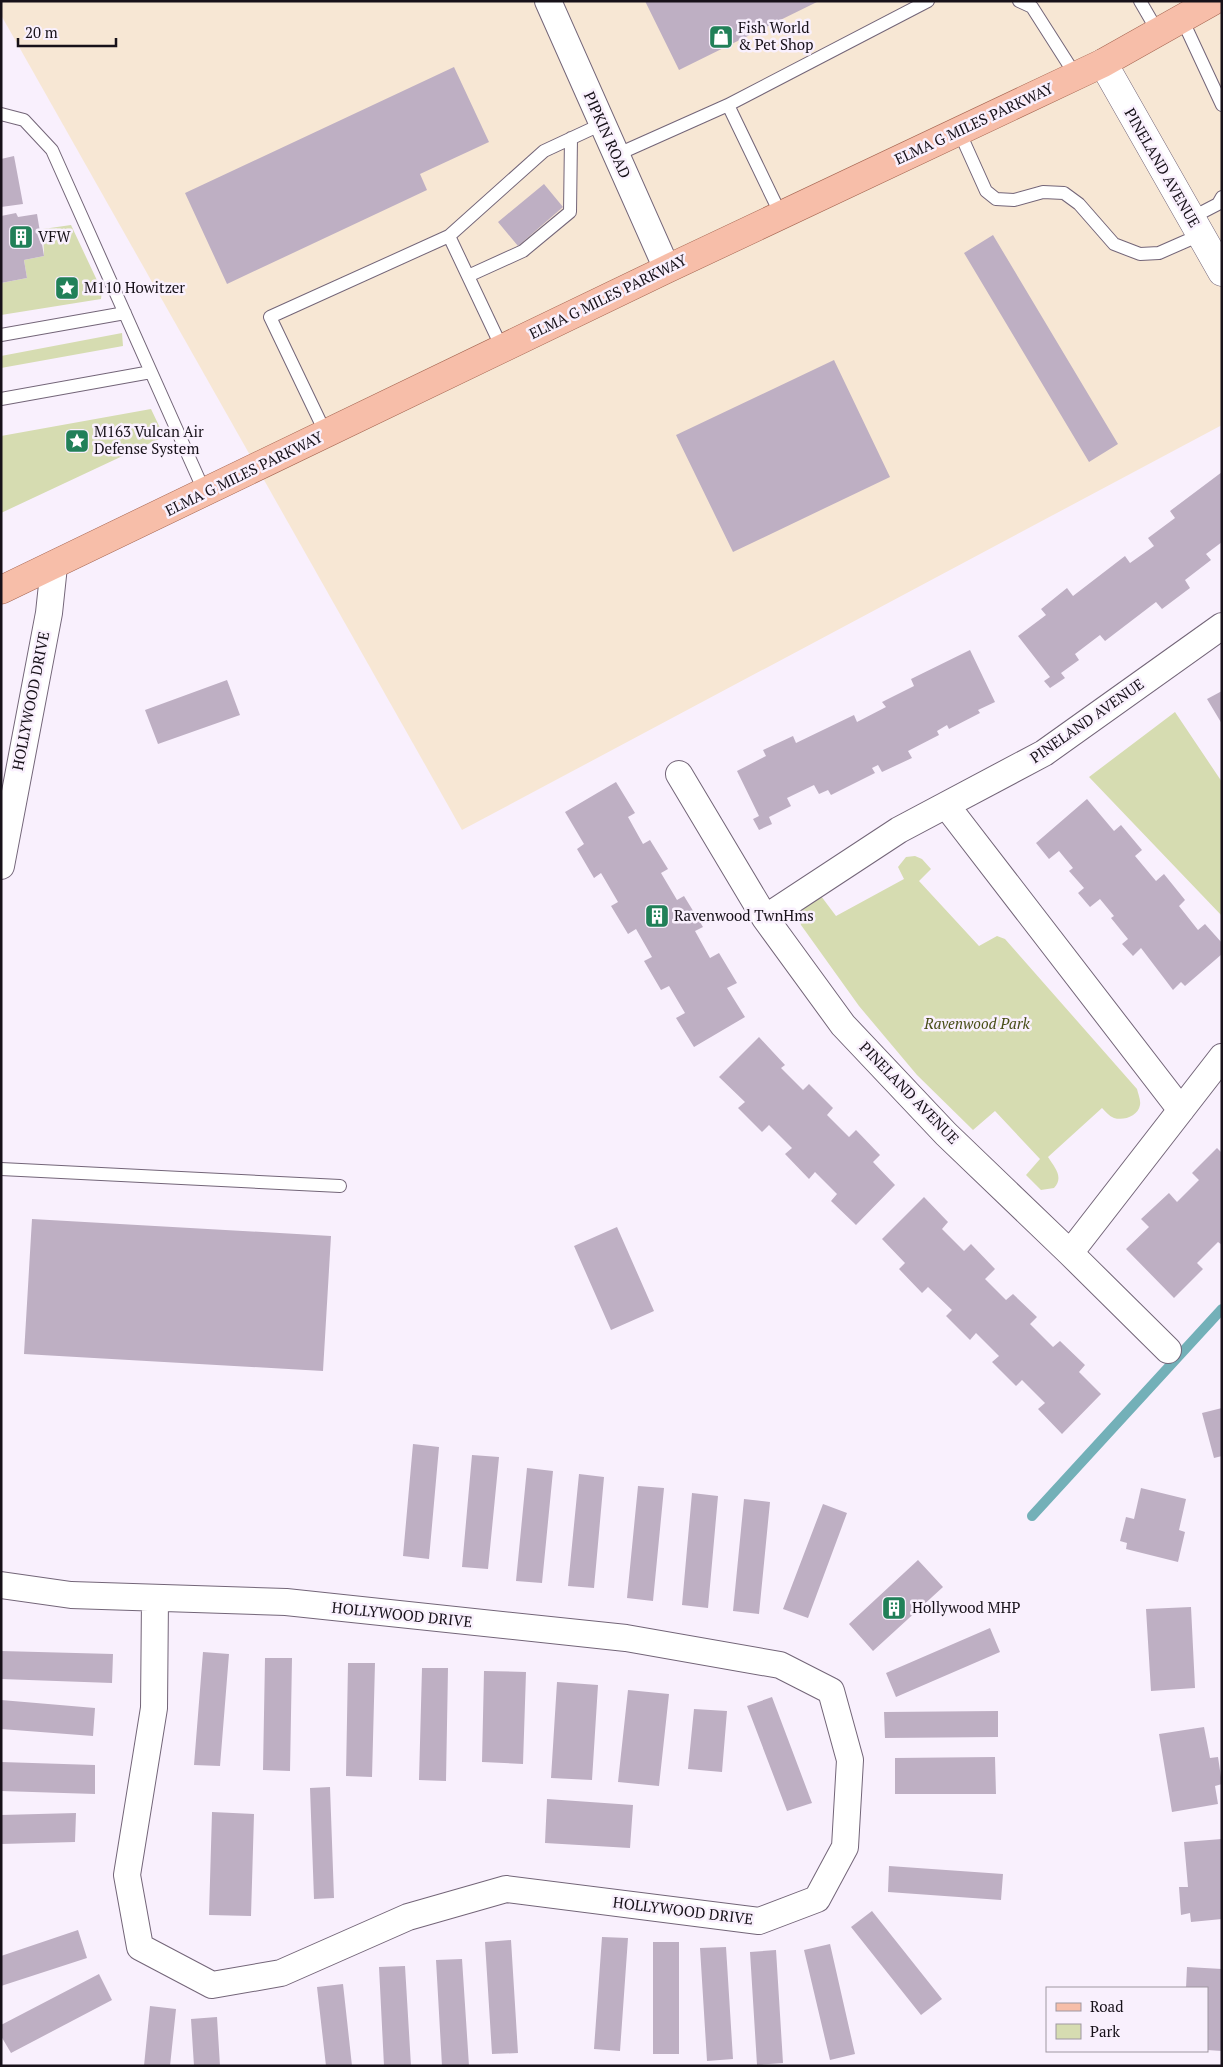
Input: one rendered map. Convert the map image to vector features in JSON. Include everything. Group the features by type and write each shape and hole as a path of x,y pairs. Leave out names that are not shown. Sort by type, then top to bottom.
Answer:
{"main road":[{"name":"ELMA G MILES PARKWAY","path":"1,590 667,269 1103,64 1213,1"}],"street":[{"name":"PIPKIN ROAD","path":"548,1 667,269"},
{"name":"PINELAND AVENUE","path":"1103,64 1222,272"},
{"name":"HOLLYWOOD DRIVE","path":"1,866 49,614 54,566"},
{"name":"PINELAND AVENUE","path":"765,918 899,830 1044,753 1222,626"},
{"name":"PINELAND AVENUE","path":"679,774 765,918 843,1025 946,1134 1168,1350"},
{"path":"946,805 1181,1110"},
{"path":"1070,1253 1222,1057"},
{"name":"HOLLYWOOD DRIVE","path":"1,1584 71,1595 286,1602 402,1614 626,1638 780,1665 831,1691 850,1760 845,1847 817,1899 760,1920 506,1889 408,1917 281,1973 212,1985 140,1947 126,1876 154,1708 155,1598"}],"lane":[{"path":"616,155 728,105 928,1"},
{"path":"1019,1 1034,4 1076,76"},
{"path":"1140,1 1158,32"},
{"path":"1182,19 1222,105"},
{"path":"728,105 781,215"},
{"path":"1,114 24,120 52,150 205,493"},
{"path":"326,434 270,317 449,236 544,151 602,124"},
{"path":"959,131 986,191 996,199 1014,200 1043,192 1064,193 1079,204 1114,244 1140,254 1160,253 1196,226 1218,204 1222,197"},
{"path":"468,276 523,251 570,212 571,138"},
{"path":"449,236 502,348"},
{"path":"1,335 125,313"},
{"path":"1,399 151,372"},
{"path":"1,1169 340,1186"}],"shaded area":[{"path":"1,1 1222,1 1222,425 462,830 1,15"}],"green space":[{"path":"71,225 102,291 101,299 1,315 1,283 27,278 24,260 44,256 43,229"},
{"path":"122,333 123,346 1,368 1,356"},
{"path":"151,409 161,430 161,438 1,513 1,436"},
{"path":"1175,712 1222,782 1222,916 1089,777"},
{"name":"Ravenwood Park","path":"915,856 922,859 931,869 919,881 979,946 997,936 1005,939 1137,1089 1140,1105 1134,1115 1118,1119 1109,1115 1102,1108 1048,1157 1058,1176 1057,1184 1054,1188 1041,1190 1026,1175 1040,1159 995,1111 973,1130 917,1075 859,1006 801,925 799,917 803,904 818,892 836,916 904,879 898,867 906,857"}],"building":[{"path":"645,1 819,1 679,70"},
{"path":"454,67 489,142 420,174 427,190 227,284 185,193"},
{"name":"VFW","path":"14,156 23,204 1,207 1,159"},
{"path":"544,184 563,207 518,246 498,222"},
{"name":"VFW","path":"16,213 18,217 37,214 44,256 24,260 27,278 1,283 1,216"},
{"path":"993,235 1118,444 1089,462 964,253"},
{"path":"834,360 890,477 733,552 676,435"},
{"path":"1222,472 1222,542 1206,554 1211,560 1185,580 1190,588 1162,609 1156,602 1105,641 1100,635 1075,654 1079,660 1061,673 1065,678 1050,688 1044,681 1050,677 1018,636 1046,615 1041,609 1067,588 1073,596 1125,556 1130,563 1154,546 1148,538 1175,518 1170,511"},
{"path":"970,650 995,702 978,710 980,713 949,729 947,725 937,731 939,735 908,751 912,758 882,772 878,765 872,768 875,773 831,795 828,790 819,794 814,785 787,798 791,806 769,817 772,824 759,830 753,819 759,816 737,771 766,756 763,750 793,736 796,743 854,715 857,722 886,707 882,702 914,686 911,679"},
{"path":"227,680 240,715 158,744 145,710"},
{"path":"1222,691 1222,724 1207,699"},
{"name":"Ravenwood TwnHms","path":"616,782 635,813 628,817 643,844 650,840 668,869 661,873 677,900 684,896 703,927 695,931 710,958 719,953 737,983 727,988 745,1017 694,1047 676,1018 685,1013 669,986 661,990 644,961 652,957 636,929 628,934 611,906 618,902 601,873 594,878 577,849 584,844 565,812"},
{"path":"1087,799 1114,831 1121,825 1142,850 1135,856 1156,881 1164,874 1185,900 1179,906 1198,930 1205,924 1222,943 1222,954 1185,986 1181,982 1173,990 1141,948 1133,956 1122,944 1128,939 1111,918 1114,916 1100,899 1090,907 1078,893 1084,888 1069,871 1073,868 1059,851 1049,859 1036,843"},
{"path":"759,1037 785,1065 781,1068 803,1090 809,1084 833,1108 827,1115 849,1137 856,1130 880,1155 873,1162 895,1185 856,1225 831,1201 837,1194 815,1172 809,1179 785,1154 792,1148 769,1125 762,1132 738,1108 745,1102 719,1077"},
{"path":"1217,1148 1222,1153 1222,1245 1218,1242 1197,1263 1203,1269 1174,1298 1126,1249 1149,1227 1141,1219 1169,1193 1177,1202 1199,1180 1192,1173"},
{"path":"924,1197 948,1222 942,1229 964,1251 971,1244 995,1269 985,1279 1006,1300 1013,1294 1037,1317 1030,1324 1053,1347 1060,1341 1085,1365 1079,1372 1101,1394 1062,1434 1038,1409 1045,1403 1022,1380 1016,1386 992,1362 999,1356 976,1333 970,1340 946,1316 952,1310 928,1287 922,1293 899,1269 905,1263 882,1239"},
{"path":"32,1219 331,1236 323,1371 24,1354"},
{"path":"617,1227 654,1311 611,1330 574,1246"},
{"path":"1222,1408 1222,1456 1214,1458 1202,1413"},
{"path":"413,1444 439,1447 429,1559 403,1556"},
{"path":"472,1455 499,1457 488,1569 462,1567"},
{"path":"527,1468 553,1471 542,1583 516,1581"},
{"path":"579,1474 604,1477 594,1588 568,1586"},
{"path":"638,1486 664,1488 653,1601 627,1598"},
{"path":"1141,1488 1186,1499 1179,1530 1185,1532 1178,1562 1126,1549 1127,1543 1120,1541 1126,1517 1134,1519"},
{"path":"692,1493 718,1496 708,1608 682,1605"},
{"path":"744,1499 770,1502 759,1614 733,1611"},
{"path":"823,1504 847,1513 808,1618 783,1609"},
{"name":"Hollywood MHP","path":"918,1560 943,1587 873,1651 849,1624"},
{"path":"1191,1607 1195,1688 1151,1691 1146,1609"},
{"path":"990,1628 1000,1652 896,1697 886,1673"},
{"path":"1,1651 113,1654 112,1683 1,1679"},
{"path":"203,1652 229,1654 220,1766 194,1765"},
{"path":"265,1658 292,1658 290,1771 263,1770"},
{"path":"348,1663 375,1663 372,1777 346,1776"},
{"path":"422,1668 448,1668 446,1781 419,1780"},
{"path":"484,1671 526,1672 523,1764 482,1762"},
{"path":"557,1682 598,1685 592,1780 551,1778"},
{"path":"628,1690 669,1694 659,1786 618,1782"},
{"path":"772,1697 812,1803 787,1811 747,1706"},
{"path":"1,1700 95,1708 93,1736 1,1729"},
{"path":"694,1709 727,1711 722,1772 688,1769"},
{"path":"998,1711 998,1737 885,1738 884,1712"},
{"path":"1204,1727 1210,1758 1218,1757 1222,1784 1215,1786 1218,1804 1172,1812 1159,1734"},
{"path":"995,1757 996,1794 895,1794 895,1758"},
{"path":"1,1762 95,1765 95,1794 1,1791"},
{"path":"330,1787 334,1898 314,1899 310,1788"},
{"path":"547,1799 633,1805 630,1848 545,1843"},
{"path":"212,1812 254,1814 251,1916 209,1915"},
{"path":"76,1813 75,1842 1,1844 1,1815"},
{"path":"1222,1839 1222,1919 1191,1922 1190,1913 1181,1915 1179,1887 1188,1887 1184,1842"},
{"path":"889,1866 1003,1874 1001,1900 888,1892"},
{"path":"872,1911 942,1999 921,2015 851,1927"},
{"path":"78,1930 87,1958 1,1986 1,1956"},
{"path":"602,1937 628,1938 620,2051 594,2049"},
{"path":"511,1940 518,2053 492,2054 485,1942"},
{"path":"653,1942 679,1942 679,2054 653,2054"},
{"path":"830,1944 855,2054 830,2060 804,1950"},
{"path":"726,1947 733,2059 707,2061 700,1948"},
{"path":"776,1950 783,2063 757,2065 750,1952"},
{"path":"462,1959 469,2066 442,2066 436,1960"},
{"path":"405,1966 411,2066 384,2066 379,1967"},
{"path":"1187,1967 1222,1969 1222,2051 1208,2050 1208,1987 1186,1987"},
{"path":"99,1974 112,2000 11,2053 1,2036 1,2025"},
{"path":"343,1984 352,2066 326,2066 317,1987"},
{"path":"150,2006 176,2009 170,2066 144,2066"},
{"path":"217,2017 220,2066 194,2066 191,2019"}],"waterway":[{"path":"1032,1516 1222,1309"}],"place":[{"name":"Fish World & Pet Shop","path":"721,37"},
{"name":"VFW","path":"21,237"},
{"name":"M110 Howitzer","path":"67,288"},
{"name":"M163 Vulcan Air Defense System","path":"77,441"},
{"name":"Ravenwood TwnHms","path":"657,916"},
{"name":"Hollywood MHP","path":"894,1608"}]}
